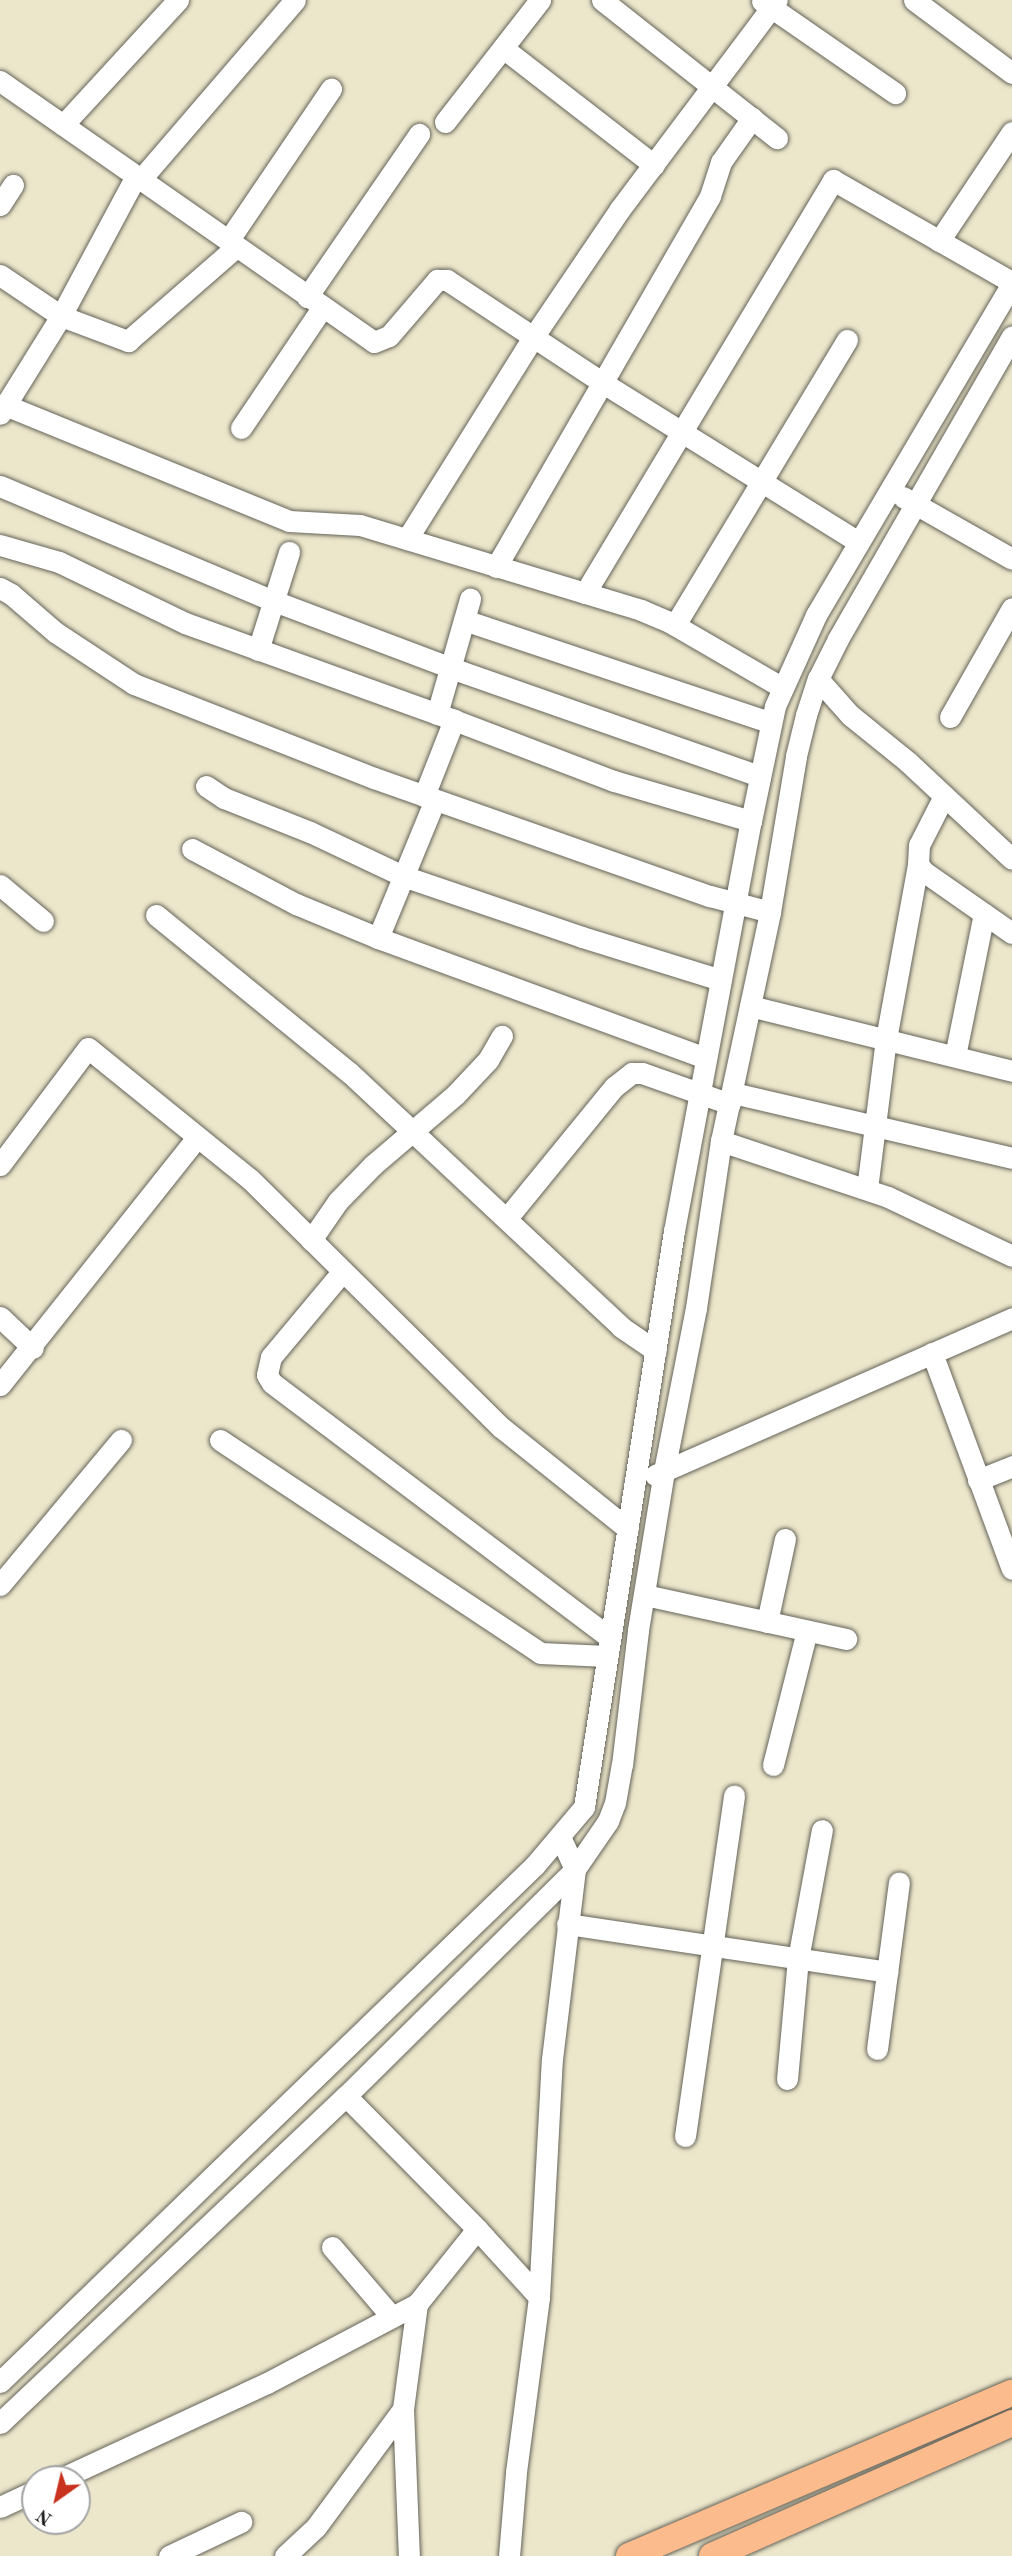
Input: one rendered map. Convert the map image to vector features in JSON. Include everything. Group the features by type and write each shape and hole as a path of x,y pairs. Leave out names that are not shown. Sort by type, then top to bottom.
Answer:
{"main road":[{"path":"629,2556 1012,2393"},
{"path":"712,2556 1012,2423"}],"street":[{"path":"63,125 178,0"},
{"path":"295,0 139,178 61,316 1,413 289,521 348,522 641,610 675,625 783,688"},
{"path":"445,122 540,0"},
{"path":"602,0 777,138"},
{"path":"914,0 1012,73"},
{"path":"407,540 534,336 654,165 712,89 769,3 895,93"},
{"path":"503,48 654,165"},
{"path":"0,81 365,338 382,341 437,279 442,278 858,542"},
{"path":"0,275 61,316 119,340 128,341 232,244 331,89"},
{"path":"496,566 710,196 721,162 752,118"},
{"path":"939,241 1012,132"},
{"path":"241,428 314,302 419,134"},
{"path":"0,2382 560,1837 586,1803 635,1482 700,1092 771,723 783,688 816,615 1012,282 833,180 585,593"},
{"path":"0,205 13,185"},
{"path":"0,2423 346,2096 575,1869 597,1839 615,1803 664,1471 696,1308 721,1141 770,912 796,756 818,679 1012,335"},
{"path":"675,625 847,340"},
{"path":"0,486 274,601 451,668 760,776"},
{"path":"889,489 1012,559"},
{"path":"0,545 59,562 185,624 614,781 751,821"},
{"path":"258,650 289,551"},
{"path":"0,588 11,594 55,632 134,684 430,798 735,903 770,912"},
{"path":"377,938 403,876 430,798 451,668 470,599"},
{"path":"950,717 1012,608"},
{"path":"464,620 771,723"},
{"path":"818,679 850,715 1012,859"},
{"path":"206,786 224,799 310,832 403,876 721,980"},
{"path":"867,1189 886,1039 918,864 919,845 944,796"},
{"path":"192,849 296,904 377,938 706,1058"},
{"path":"918,864 923,872 1012,933"},
{"path":"0,885 43,921"},
{"path":"956,1056 984,914"},
{"path":"156,915 351,1073 621,1327 656,1352"},
{"path":"750,1006 1012,1071"},
{"path":"311,1240 338,1201 412,1130 456,1094 488,1060 502,1036"},
{"path":"0,1165 88,1048 250,1179 502,1428 628,1529"},
{"path":"507,1219 622,1078 632,1073 642,1073 700,1092 876,1126 1012,1158"},
{"path":"0,1385 33,1348 197,1137"},
{"path":"721,1141 867,1189 922,1211 1012,1256"},
{"path":"342,1272 271,1357 267,1375 272,1383 609,1647"},
{"path":"0,1317 33,1348"},
{"path":"635,1482 1012,1318"},
{"path":"932,1353 1011,1563"},
{"path":"0,1585 121,1440"},
{"path":"220,1440 540,1653 609,1647"},
{"path":"978,1480 1012,1466"},
{"path":"767,1622 785,1539"},
{"path":"645,1595 846,1639"},
{"path":"773,1765 807,1631"},
{"path":"684,2136 734,1796"},
{"path":"787,2079 798,1959 822,1830"},
{"path":"506,2555 539,2297 552,2059 575,1869 560,1837"},
{"path":"877,2049 899,1882"},
{"path":"567,1924 887,1972"},
{"path":"346,2096 477,2229 539,2297"},
{"path":"90,2465 267,2383 417,2304 477,2229"},
{"path":"332,2247 392,2317"},
{"path":"409,2556 403,2409 417,2304"},
{"path":"285,2556 316,2526 403,2409"},
{"path":"0,2507 21,2497"},
{"path":"169,2556 241,2522"}]}
